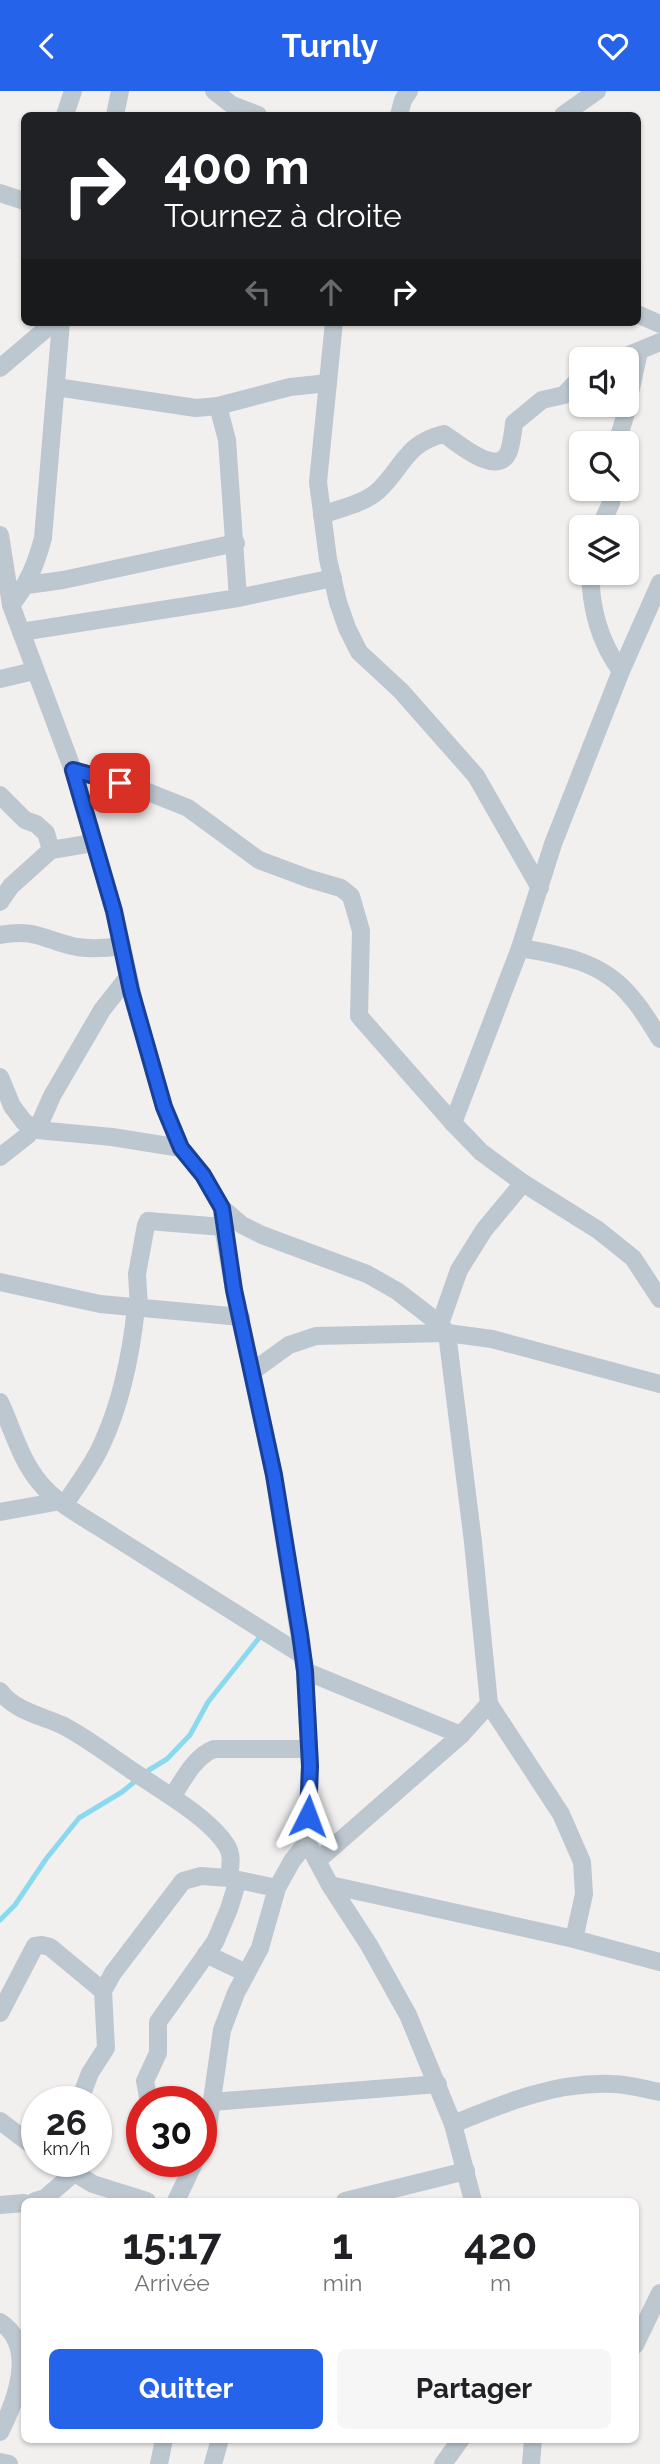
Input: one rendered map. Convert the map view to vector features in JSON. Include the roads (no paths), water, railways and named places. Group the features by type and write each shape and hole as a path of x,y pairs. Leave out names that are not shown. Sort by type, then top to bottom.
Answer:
{"street":[{"path":"66,112 73,91"},
{"path":"116,112 120,91"},
{"path":"214,91 232,105 250,112"},
{"path":"400,112 409,91"},
{"path":"567,112 597,91"},
{"path":"0,193 21,200"},
{"path":"641,316 660,324"},
{"path":"0,368 49,326"},
{"path":"11,605 27,585 43,538 61,326"},
{"path":"334,326 318,482 333,578 343,615 359,652 411,701 476,776 540,888"},
{"path":"639,351 660,342"},
{"path":"56,387 196,408 218,406 290,387 328,383"},
{"path":"322,515 372,495 403,459 427,438 444,434 480,458 493,462 503,459 509,452 514,423 542,400 564,395 569,390"},
{"path":"218,406 227,440 238,598"},
{"path":"0,535 11,605 73,770 114,911 128,977 164,1107 181,1148 203,1175 222,1208 242,1224 262,1235 367,1274 397,1291 443,1329"},
{"path":"27,585 236,544"},
{"path":"21,632 238,598 333,578"},
{"path":"453,1123 520,948 553,844 621,671 660,583"},
{"path":"591,585 595,622 609,655 621,671"},
{"path":"0,679 34,671"},
{"path":"73,770 143,790 188,808 259,860 341,888 351,896 361,931 359,1016 481,1151 523,1183 598,1230 633,1258 660,1299"},
{"path":"0,795 25,820 36,824 46,833 51,850"},
{"path":"0,902 11,886 51,850 93,843"},
{"path":"0,935 18,932 44,935 78,947 122,946"},
{"path":"520,948 567,956 602,970 632,996 660,1038"},
{"path":"0,1157 35,1128 102,1010 128,977"},
{"path":"0,1077 12,1106 24,1122 35,1128 181,1148"},
{"path":"523,1183 484,1230 459,1270 443,1329 473,1542 489,1704 561,1814 582,1862 584,1894 574,1939"},
{"path":"222,1208 223,1227 274,1475 304,1663 310,1749 307,1842 408,2015 453,2124 472,2198"},
{"path":"0,1512 63,1503 102,1446 119,1401 133,1340 138,1308 137,1274 148,1221 223,1227"},
{"path":"0,1282 100,1304 241,1317"},
{"path":"253,1371 289,1345 316,1336 443,1329 492,1339 660,1384"},
{"path":"0,1402 12,1427 20,1455 42,1486 63,1503 304,1663 461,1735"},
{"path":"0,1691 5,1699 24,1710 86,1738 172,1797 214,1831 228,1848 233,1879 222,1929 158,2022 158,2053 145,2081 146,2086"},
{"path":"317,1861 461,1735 489,1704"},
{"path":"172,1797 197,1761 208,1751 310,1749"},
{"path":"214,2086 222,2030 246,1973 260,1948 277,1888 292,1861 307,1842"},
{"path":"85,2086 106,2048 103,1991 183,1881 201,1876 277,1888"},
{"path":"330,1885 574,1939 660,1962"},
{"path":"0,2013 38,1945 50,1947 103,1991"},
{"path":"206,1954 246,1973"},
{"path":"217,2102 438,2084"},
{"path":"453,2124 512,2100 561,2087 615,2084 660,2092"},
{"path":"0,2121 21,2136"},
{"path":"357,2198 466,2171"},
{"path":"45,2198 70,2177"},
{"path":"79,2177 137,2198"},
{"path":"177,2198 187,2177"},
{"path":"0,2205 21,2203"},
{"path":"639,2337 660,2295"},
{"path":"0,2322 14,2334 20,2368 14,2401 0,2432"},
{"path":"159,2464 163,2443"},
{"path":"213,2464 219,2443"},
{"path":"443,2464 458,2443"},
{"path":"531,2464 533,2443"}],"waterway":[{"path":"0,1920 15,1905 46,1859 79,1818 122,1792 167,1759 190,1735 208,1702 259,1638"}]}
